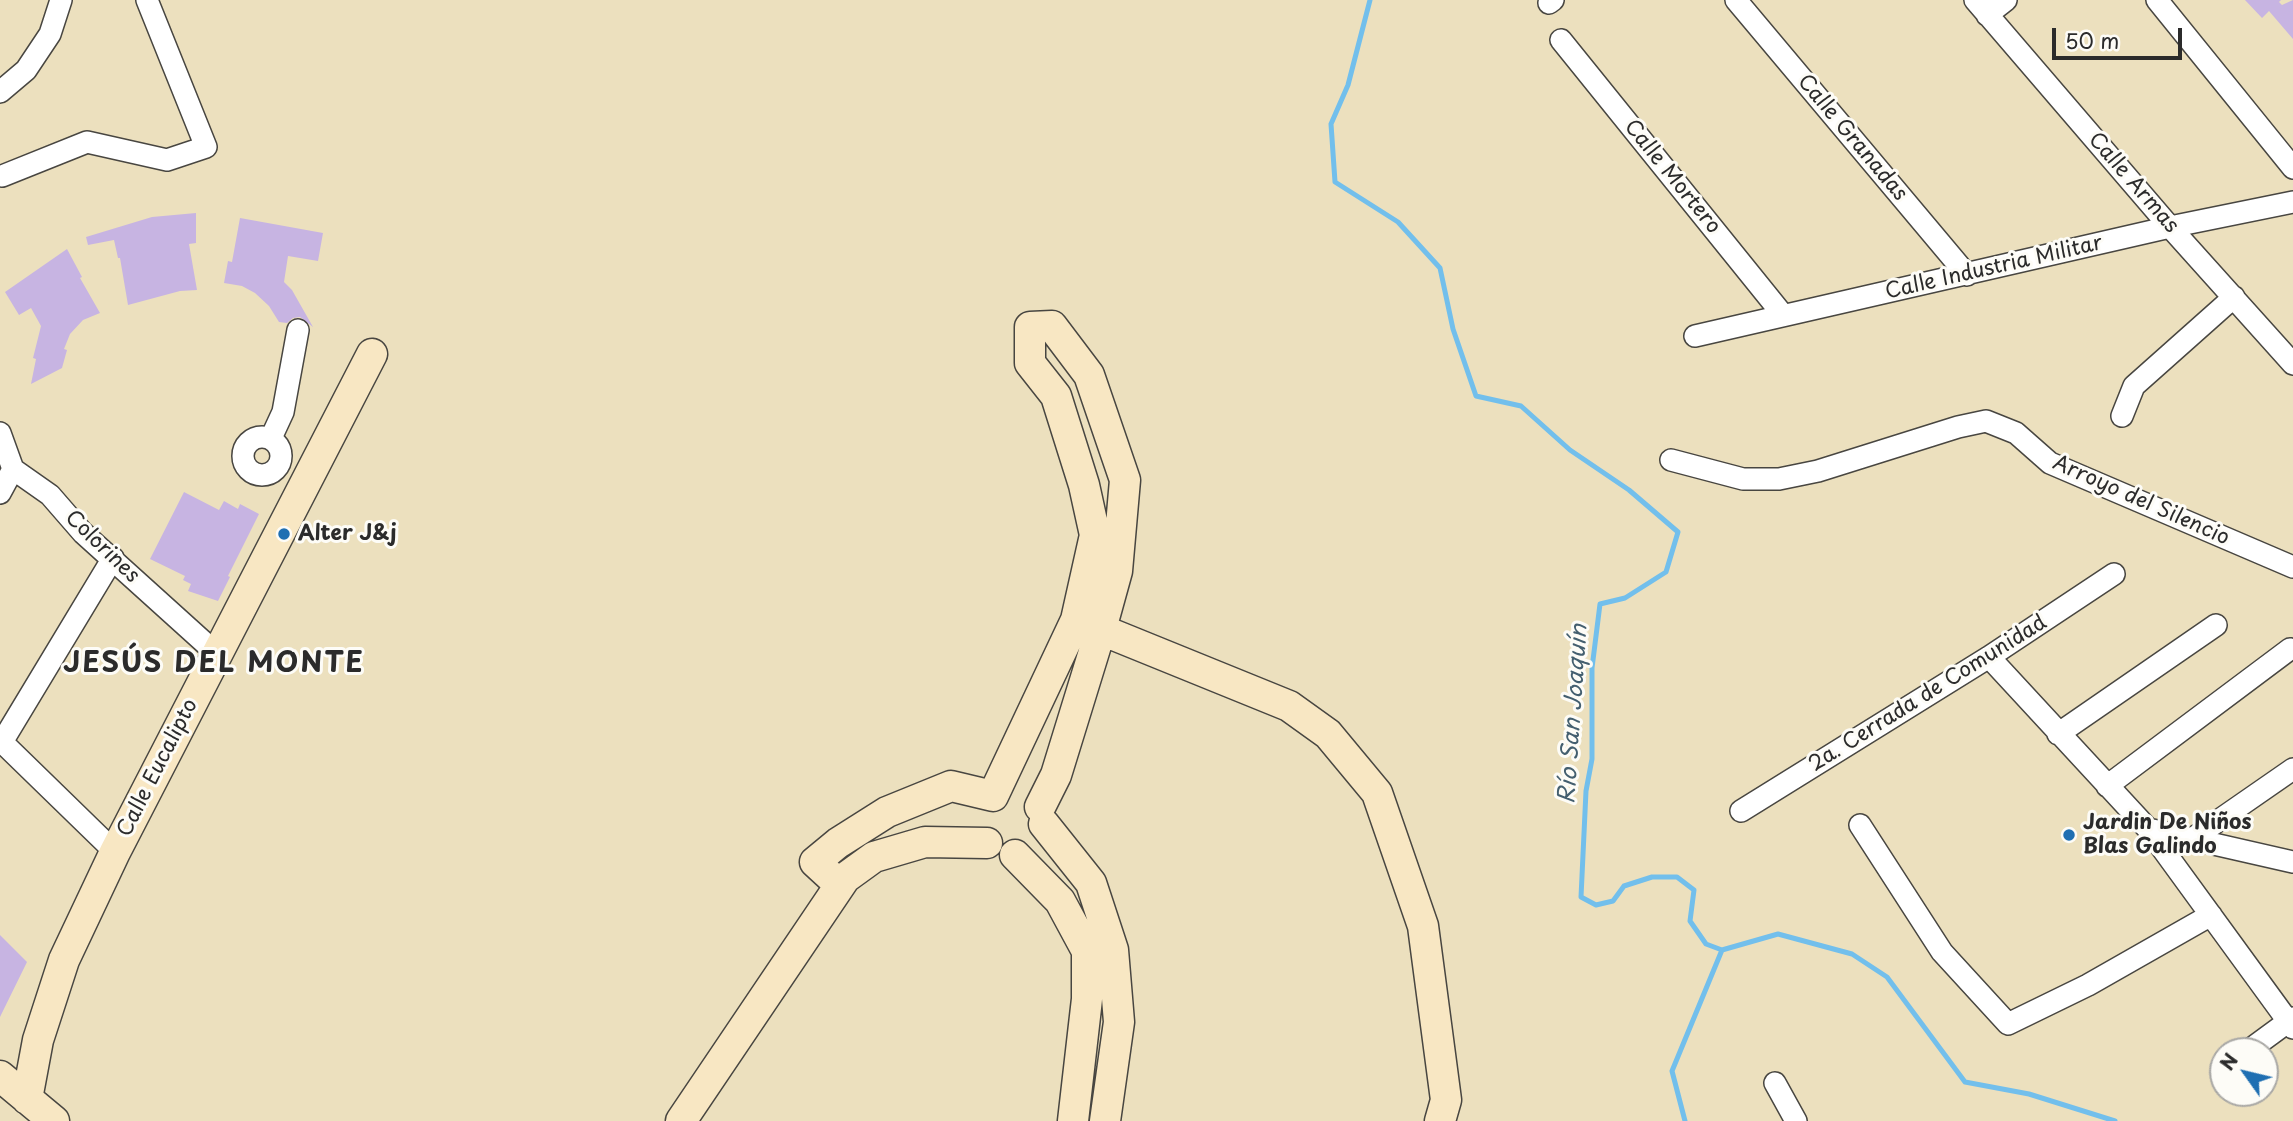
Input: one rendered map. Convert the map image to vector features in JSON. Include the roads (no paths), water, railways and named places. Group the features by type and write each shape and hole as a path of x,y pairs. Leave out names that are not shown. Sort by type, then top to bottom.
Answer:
{"street":[{"path":"0,92 26,70 50,34 61,0"},
{"path":"2,176 87,142 167,160 206,147 147,0"},
{"name":"Calle Granadas","path":"1736,0 1967,275"},
{"path":"1981,8 2007,0"},
{"path":"2158,0 2293,168"},
{"name":"Calle Armas","path":"1981,8 2170,227 2293,364"},
{"name":"Calle Mortero","path":"1561,40 1783,315"},
{"name":"Calle Industria Militar","path":"1695,337 2170,227 2293,202"},
{"path":"2122,416 2134,386 2234,297"},
{"path":"681,1121 845,878 874,857 925,842 987,843 1004,854 1015,855 1032,848 1038,841 1042,815 1056,775 1088,625 1095,535 1084,485 1056,396 1031,363 1030,327 1052,326 1088,375 1125,480 1117,571 1088,625 993,796 981,813 979,823 987,843"},
{"path":"271,438 283,412 298,330"},
{"name":"Calle Eucalipto","path":"27,1099 38,1040 64,960 115,852 372,354"},
{"name":"Arroyo del Silencio","path":"1671,460 1743,479 1779,479 1818,471 1958,427 1986,421 2016,433 2050,463 2293,567"},
{"path":"0,433 13,469 0,493"},
{"path":"253,438 271,438 278,445 281,455 279,465 272,472 255,474 247,469 242,452 253,438"},
{"name":"Colorines","path":"13,469 50,495 83,533 217,654"},
{"path":"272,472 295,502"},
{"path":"113,558 1,741 115,852"},
{"name":"2a. Cerrada de Comunidad","path":"1741,811 1989,657 2114,574"},
{"path":"1088,625 1289,706 1328,734 1377,793 1423,926 1446,1100 1440,1121"},
{"path":"2058,734 2216,625"},
{"path":"2107,786 2290,649"},
{"path":"1989,657 2148,829 2292,1023 2270,1037"},
{"path":"2192,839 2293,769"},
{"path":"840,886 815,862 838,843 887,812 951,786 993,796 1003,791 1024,792 1091,883 1113,950 1119,1023 1105,1121"},
{"path":"1860,825 1942,952 2008,1024 2088,985 2210,915"},
{"path":"2148,829 2293,863"},
{"path":"1015,855 1060,901 1087,950 1087,999 1073,1121"},
{"path":"38,1040 0,1075 54,1121"},
{"path":"1775,1083 1796,1121"}],"waterway":[{"name":"Río San Joaquín","path":"1370,0 1348,85 1331,124 1335,182 1398,222 1440,268 1453,329 1476,396 1521,406 1570,450 1629,490 1678,532 1666,572 1625,598 1600,604 1592,668 1592,759 1586,791 1581,897 1596,905 1613,901 1624,886 1652,877 1677,877 1694,890 1690,921 1706,944 1722,950 1778,934 1852,954 1887,977 1965,1082 2029,1094 2115,1121"},
{"path":"1685,1121 1672,1071 1722,950"}],"place":[{"name":"Alter J&j","path":"284,534"},
{"name":"Jardin De Niños Blas Galindo","path":"2069,835"}],"district":[{"name":"JESÚS DEL MONTE","path":"214,664"}]}
